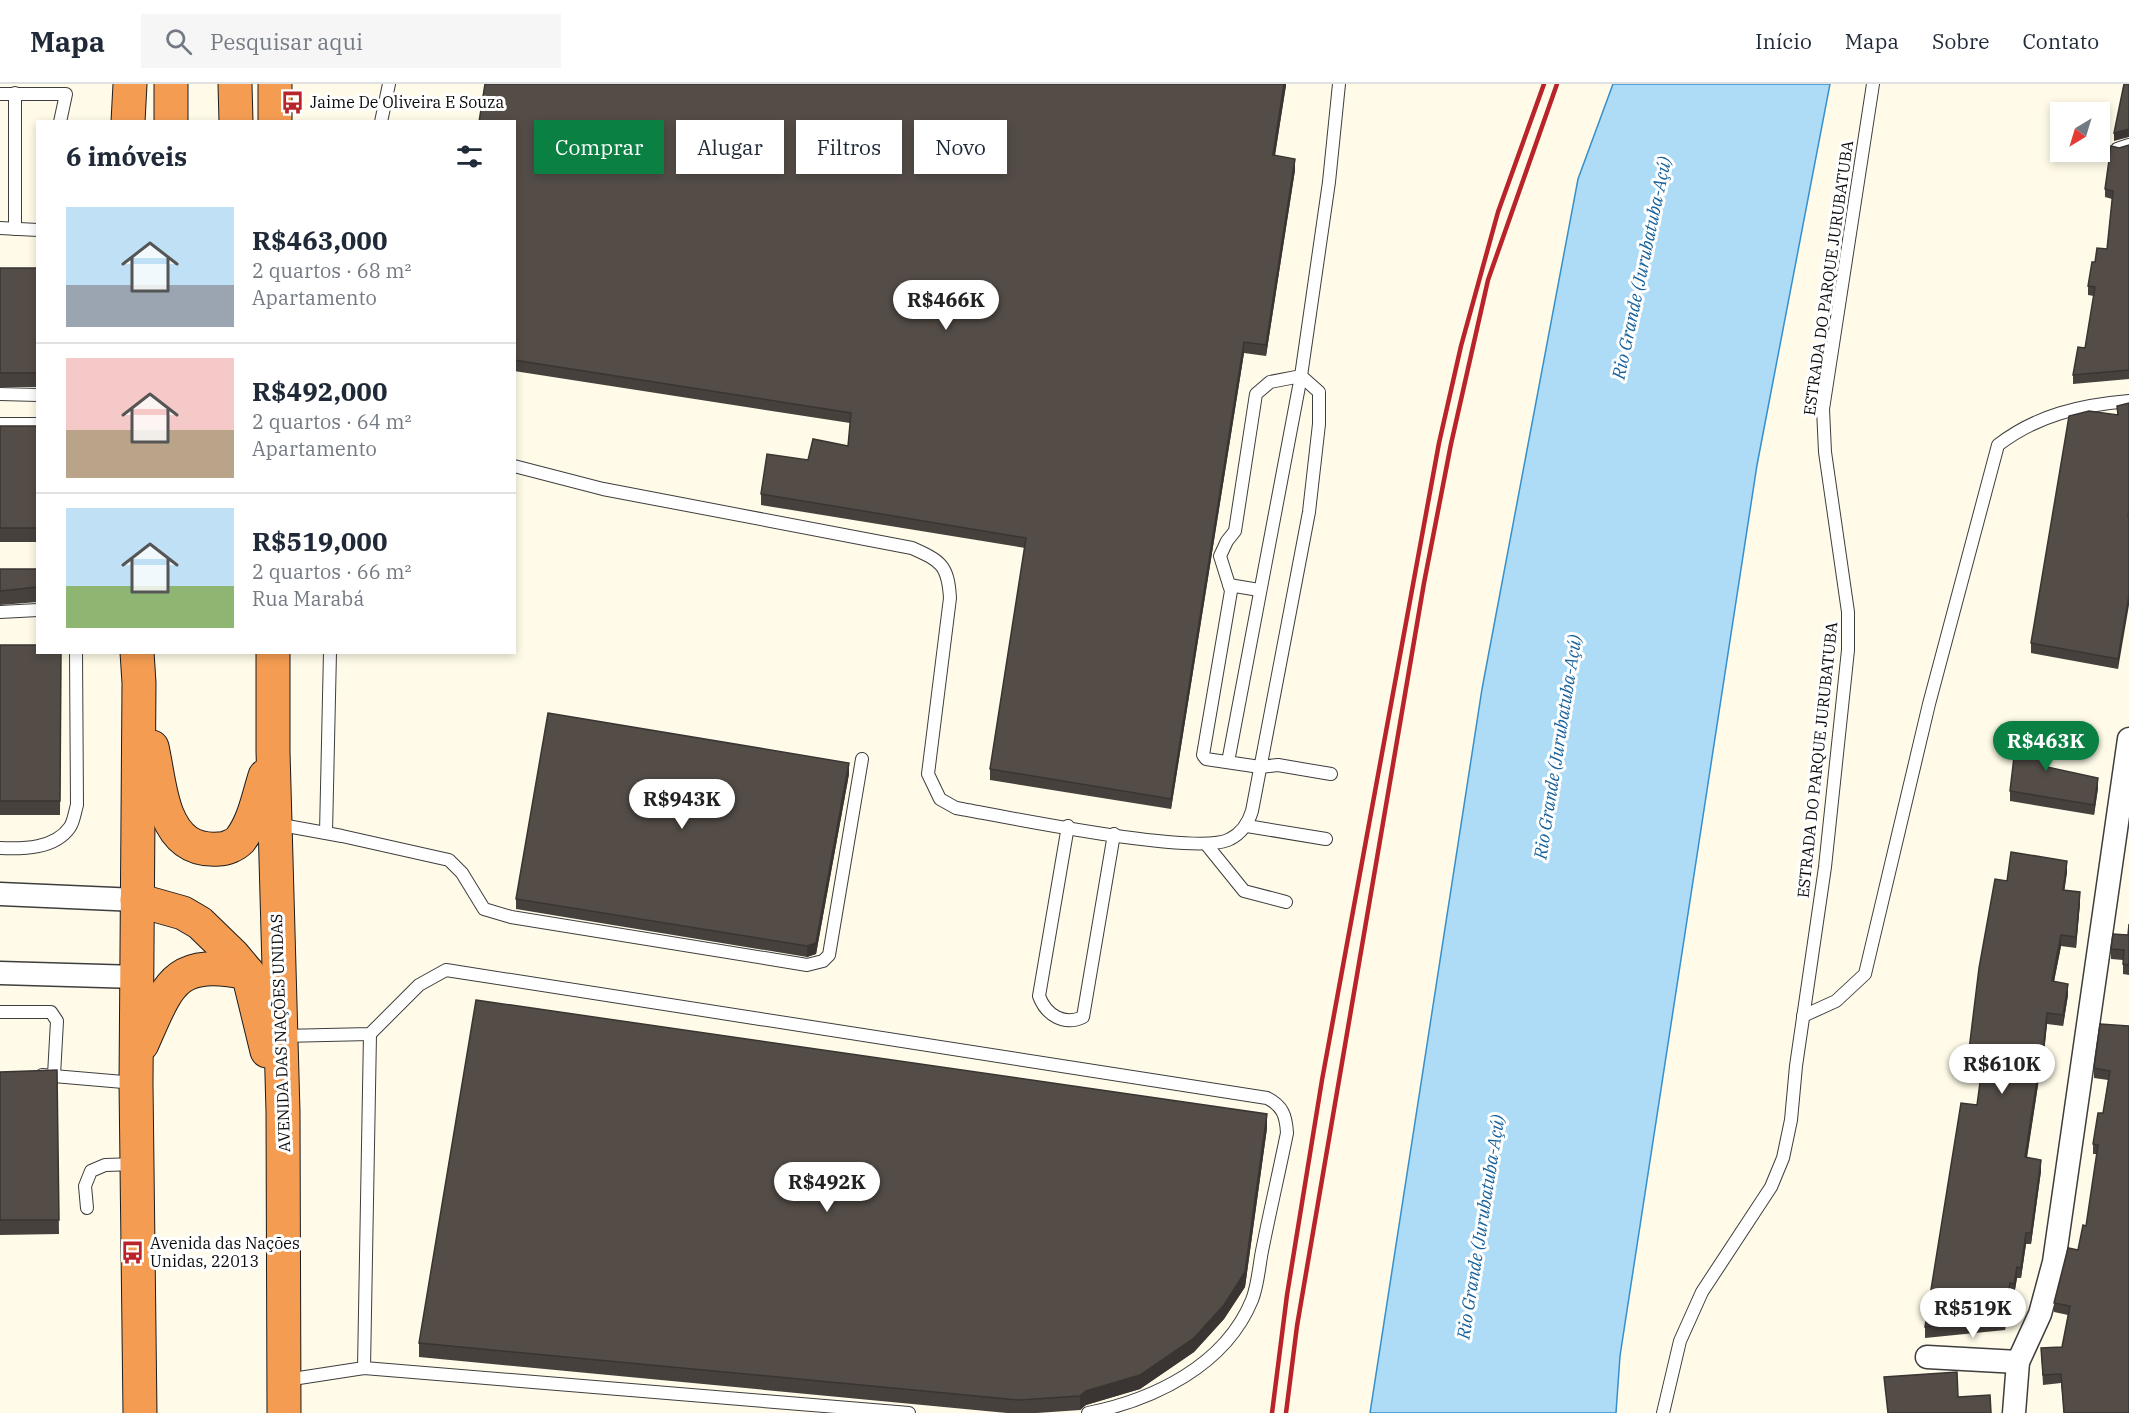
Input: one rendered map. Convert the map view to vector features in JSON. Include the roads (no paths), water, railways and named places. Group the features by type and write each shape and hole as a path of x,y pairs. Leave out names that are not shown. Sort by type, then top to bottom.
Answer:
{"highway":[{"path":"128,120 130,84"},
{"path":"171,84 171,120"},
{"path":"236,84 236,120"},
{"path":"275,84 275,120"},
{"name":"AVENIDA DAS NAÇÕES UNIDAS","path":"273,654 274,824 283,1112 284,1413"},
{"path":"138,668 167,814 178,834 192,847 203,850 224,849 238,843 250,823 273,752"},
{"path":"138,668 136,1070 140,1413"},
{"path":"137,900 183,913 200,923 248,973 283,1112"},
{"path":"136,1070 162,999 179,978 194,970 207,967 248,973"}],"street":[{"path":"2014,1413 2018,1362 2040,1314 2054,1262 2129,739"},
{"path":"0,894 137,900"},
{"path":"0,973 137,977"},
{"path":"1927,1357 2018,1362"}],"lane":[{"path":"382,116 388,84"},
{"path":"1228,762 1259,590 1281,493 1301,376 1329,182 1339,84"},
{"name":"ESTRADA DO PARQUE JURUBATUBA","path":"1663,1413 1680,1341 1702,1292 1771,1187 1783,1158 1791,1120 1803,1016 1825,867 1848,650 1848,612 1825,452 1823,409 1873,84"},
{"path":"0,94 66,89 60,120"},
{"path":"15,93 15,229"},
{"path":"0,228 36,230"},
{"path":"1301,376 1270,382 1256,394 1235,531 1220,556 1231,591 1203,755 1206,759 1260,767 1278,765 1331,774"},
{"path":"516,467 603,489 912,548 941,562 948,577 950,598 928,774 932,787 940,799 956,808 1158,842 1206,844 1228,840 1247,826 1260,767 1309,512 1319,424 1319,392 1301,376"},
{"path":"0,394 36,395"},
{"path":"1803,1016 1836,1001 1865,974 1929,704 1998,445 2034,421 2082,406 2129,401"},
{"path":"0,424 36,424"},
{"path":"1229,585 1259,590"},
{"path":"0,612 36,610"},
{"path":"0,848 28,849 57,839 70,827 77,805 76,654"},
{"path":"326,833 330,654"},
{"path":"274,824 449,860 462,873 484,909 511,917 807,965 823,961 829,955 862,759"},
{"path":"1068,826 1039,996 1044,1008 1055,1017 1068,1021 1083,1017 1114,834"},
{"path":"1247,826 1326,839"},
{"path":"1206,844 1244,891 1286,902"},
{"path":"280,1036 370,1034 419,985 446,970 1267,1098 1279,1104 1286,1117 1287,1133 1252,1299 1238,1324 1212,1355 1170,1387 1124,1406 1088,1413"},
{"path":"0,1012 51,1012 57,1021 54,1075"},
{"path":"364,1368 370,1034"},
{"path":"32,1075 136,1070"},
{"path":"87,1208 86,1186 91,1171 105,1165 138,1164"},
{"path":"284,1380 364,1368 909,1413"}],"water":[{"name":"Rio Grande (Jurubatuba-Açú)","path":"1613,84 1830,84 1757,465 1620,1356 1616,1413 1370,1413 1482,689 1578,179"}],"railway":[{"path":"1272,1413 1287,1295 1322,1080 1439,443 1461,346 1498,212 1544,84"},
{"path":"1286,1413 1297,1326 1424,583 1451,444 1488,280 1557,84"}],"place":[{"name":"Jaime De Oliveira E Souza","path":"292,102"},
{"name":"Avenida das Nações Unidas, 22013","path":"132,1252"}]}
